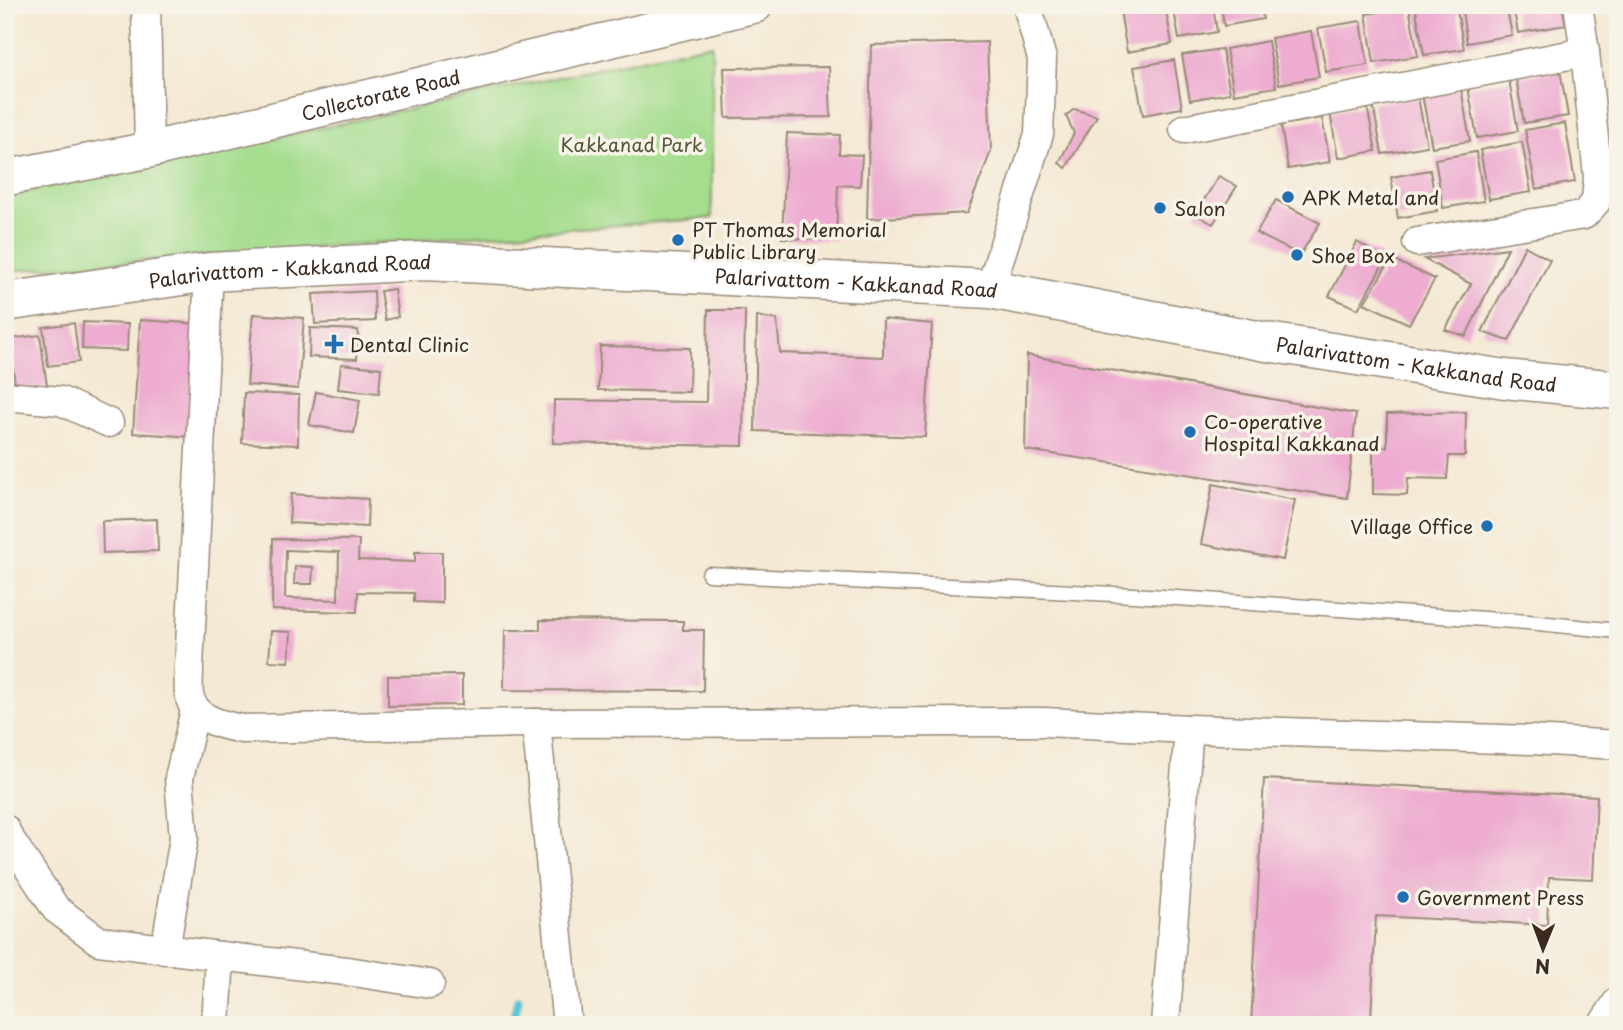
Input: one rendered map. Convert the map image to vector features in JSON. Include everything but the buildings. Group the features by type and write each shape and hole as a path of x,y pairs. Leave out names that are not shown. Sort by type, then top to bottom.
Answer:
{"main road":[{"name":"Palarivattom - Kakkanad Road","path":"5,302 209,272 425,261 990,289 1267,342 1505,379 1618,390"}],"street":[{"path":"146,5 149,150"},
{"name":"Collectorate Road","path":"5,178 149,150 755,5"},
{"path":"990,289 1039,134 1042,58 1027,5"},
{"path":"1417,242 1584,215 1596,202 1598,177 1578,5"},
{"path":"1184,129 1585,52"},
{"path":"209,272 189,695 195,710 223,726 242,729 536,723 1044,722 1618,745"},
{"path":"5,396 61,401 109,423"},
{"path":"165,950 184,838 178,778 195,710"},
{"path":"536,723 567,1025"},
{"path":"1165,1025 1189,729"},
{"path":"5,829 56,909 99,941 354,972 430,985"},
{"path":"216,1025 219,956"},
{"path":"1602,1025 1618,1001"}],"lane":[{"path":"709,574 1133,595 1528,622 1618,631"}],"green space":[{"name":"Kakkanad Park","path":"712,44 712,218 5,271 5,196"}],"waterway":[{"path":"512,1025 518,999"}],"place":[{"name":"APK Metal and","path":"1288,197"},
{"name":"Salon","path":"1160,208"},
{"name":"PT Thomas Memorial Public Library","path":"678,240"},
{"name":"Shoe Box","path":"1297,255"},
{"name":"Dental Clinic","path":"334,344"},
{"name":"Co-operative Hospital Kakkanad","path":"1190,432"},
{"name":"Village Office","path":"1487,526"},
{"name":"Government Press","path":"1403,897"}]}
